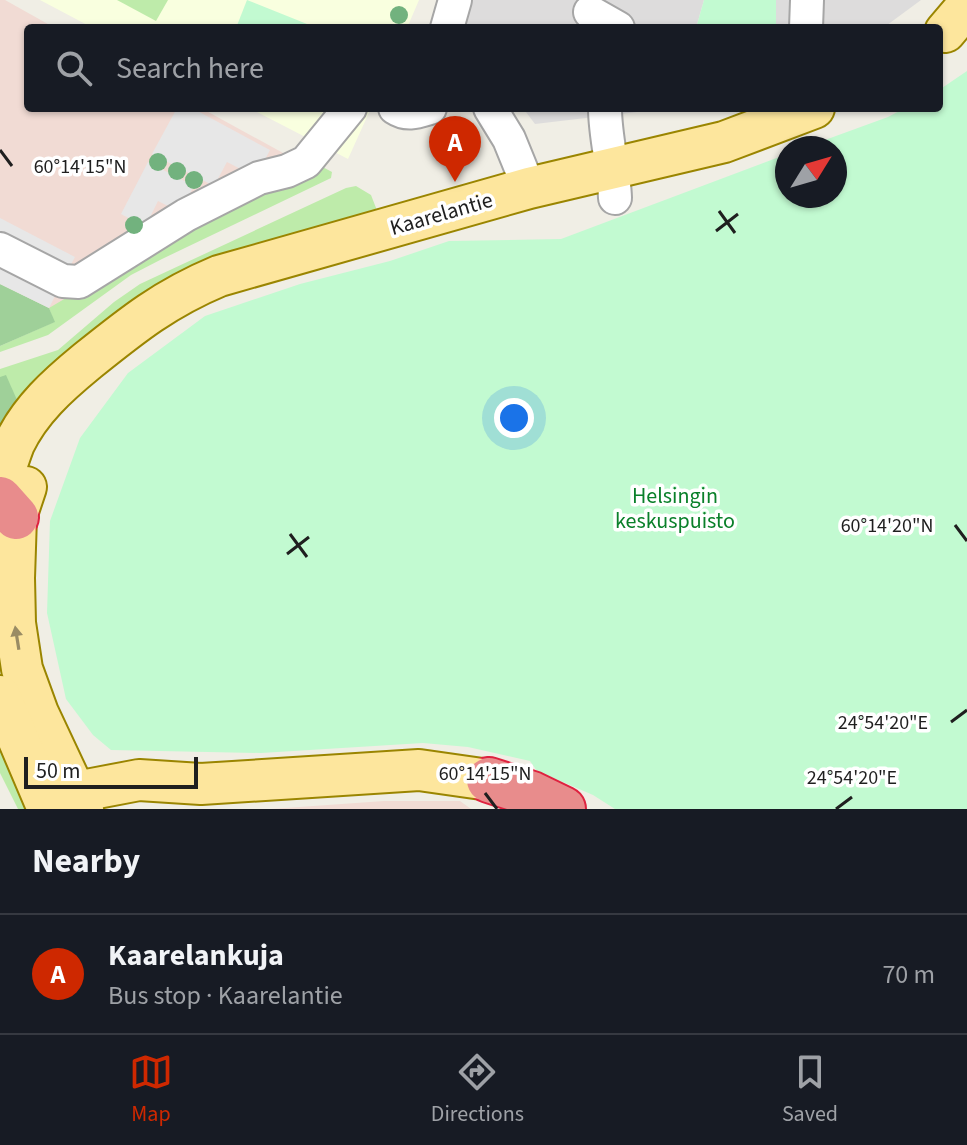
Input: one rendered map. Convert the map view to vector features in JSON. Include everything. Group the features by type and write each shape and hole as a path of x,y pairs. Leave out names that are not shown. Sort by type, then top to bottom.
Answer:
{"highway":[{"path":"489,794 532,794 563,809"}],"main road":[{"name":"Kaarelantie","path":"67,805 22,669 5,500 37,453 54,414 87,362 110,340 149,311 219,276 529,188 615,183 801,112"},
{"path":"0,696 20,749 67,805 139,780 201,784 419,770 489,794"},
{"path":"143,809 201,784"}],"street":[{"path":"448,24 455,0"},
{"path":"806,24 807,0"},
{"path":"0,249 63,281 79,282 186,215 259,178 306,162 347,112"},
{"path":"492,112 509,139 529,188"},
{"path":"605,112 615,183"}],"shaded area":[{"path":"0,0 48,24 24,24 24,112 208,112 305,165 55,322 49,308 0,284"},
{"path":"40,0 419,0 409,24 85,24"},
{"path":"473,0 704,0 697,24 462,24"},
{"path":"776,0 921,0 888,24 776,24"},
{"path":"175,112 199,112 270,150 256,177 227,162 214,186 152,154"},
{"path":"257,112 369,112 348,159"},
{"path":"526,112 637,112 535,124"},
{"path":"148,162 194,186 180,212 158,201 145,227 121,214"},
{"path":"0,218 75,257 67,272 0,237"},
{"path":"0,265 57,292 49,308 0,284"},
{"path":"384,801 460,801 471,809 271,809"}],"green space":[{"path":"117,0 168,0 156,21"},
{"path":"247,0 307,24 238,24"},
{"path":"704,0 776,0 776,24 697,24"},
{"name":"Helsingin keskuspuisto","path":"967,71 967,809 615,809 593,795 537,771 530,761 468,747 423,743 261,753 111,750 93,735 66,699 47,613 50,521 80,438 128,373 205,316 300,284 390,261 449,241 561,239 775,159 775,208 847,208 847,136 836,136 897,112 943,112 943,87"},
{"path":"319,165 332,172 331,178 131,275 48,335 0,352 0,346 54,322 49,308 117,268"},
{"path":"356,186 371,195 378,213 243,255 0,440 0,369 58,350 140,284"},
{"path":"0,284 49,308 55,322 0,346"},
{"path":"6,375 17,400 0,427 0,377"},
{"path":"0,731 38,809 18,809 0,773"}],"place":[{"name":"Kaarelankuja","path":"455,182"}]}
